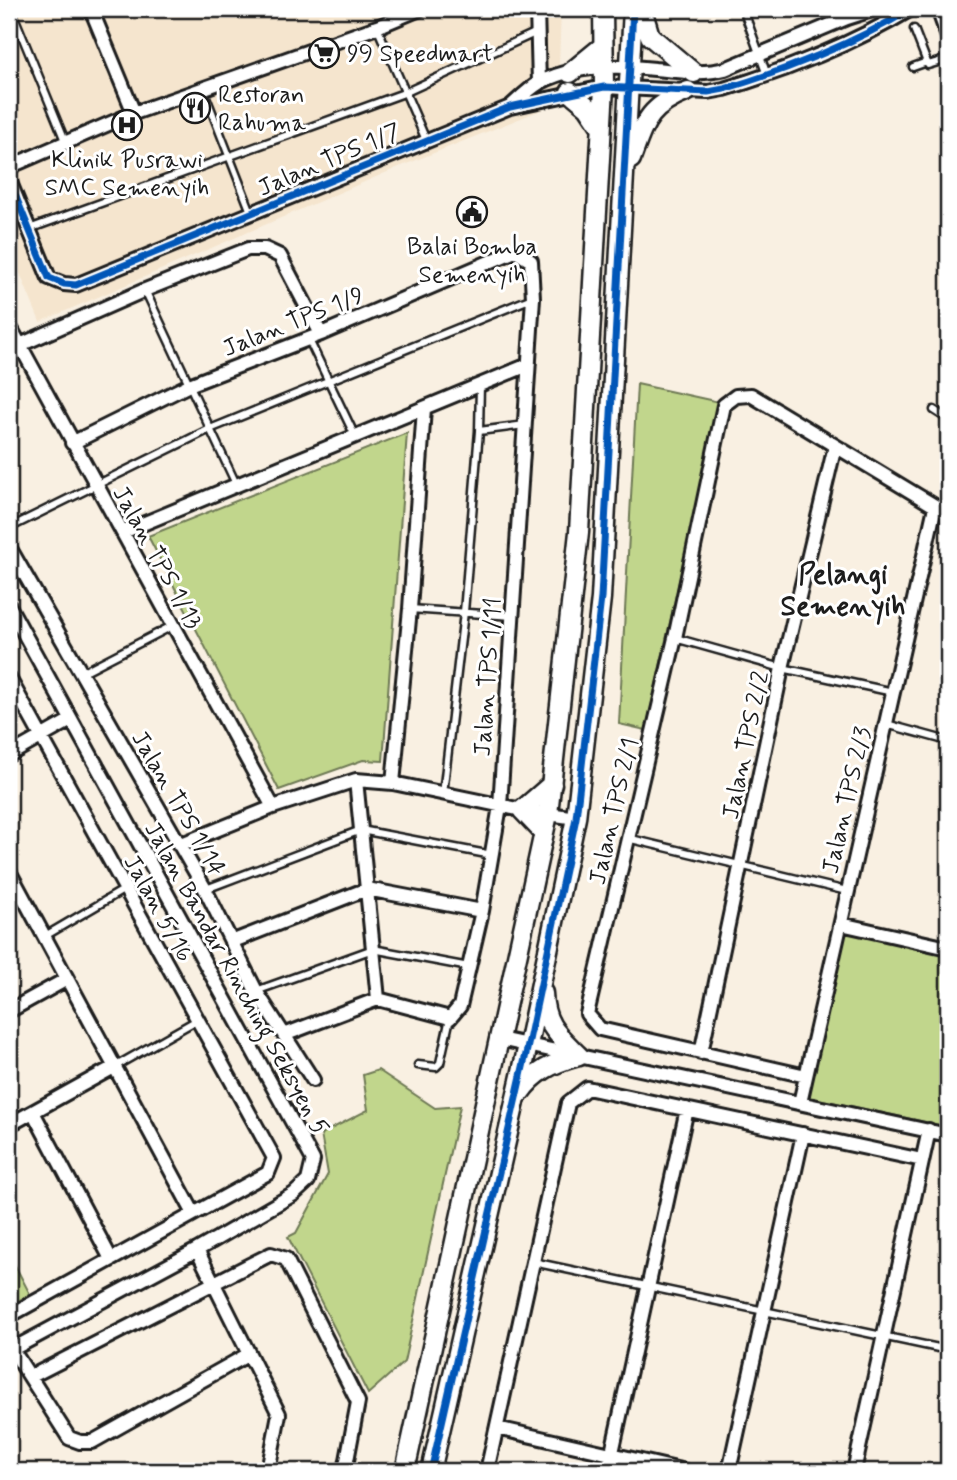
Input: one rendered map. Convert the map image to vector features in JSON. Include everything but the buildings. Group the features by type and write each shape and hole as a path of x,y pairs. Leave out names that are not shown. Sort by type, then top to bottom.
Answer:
{"street":[{"path":"91,9 134,113"},
{"path":"9,167 134,113 377,27 419,9"},
{"path":"537,9 539,83"},
{"path":"405,1471 500,1039 552,785 579,532 604,87 603,9"},
{"path":"431,1471 528,1045 576,818 601,598 633,9"},
{"path":"642,9 650,36 694,73"},
{"name":"Jalan TPS 1/7","path":"510,107 539,83 570,72 629,66 694,73 717,71 875,9"},
{"name":"Jalan TPS 1/7","path":"28,230 48,278 76,285 510,107 570,92 604,87 708,92 724,89 767,75 866,33 911,9"},
{"path":"938,9 948,37"},
{"path":"570,72 603,46"},
{"path":"625,174 644,123 665,100 688,91"},
{"path":"570,92 588,107 600,125"},
{"path":"9,180 28,230"},
{"path":"14,348 145,290 248,249 265,249 280,256 321,334"},
{"name":"Jalan TPS 1/9","path":"72,443 189,385 321,334 515,251 531,261"},
{"name":"Jalan TPS 1/11","path":"450,1018 460,1006 471,967 500,806 533,298 531,261"},
{"name":"Jalan TPS 1/13","path":"9,326 14,348 123,532 273,807"},
{"path":"123,532 528,365"},
{"name":"Jalan TPS 2/1","path":"806,1076 600,1029 587,1014 675,638 723,405 736,396 751,395 835,446"},
{"path":"393,783 410,609 424,408"},
{"path":"835,446 948,514"},
{"name":"Jalan TPS 2/2","path":"701,1053 782,668 835,446"},
{"name":"Jalan TPS 2/3","path":"800,1103 935,507"},
{"name":"Jalan TPS 1/14","path":"9,548 205,889 256,991 313,1080"},
{"name":"Jalan Bandar Rinching Seksyen 5","path":"9,606 313,1160 308,1181 294,1194 197,1250 10,1350"},
{"name":"Jalan 5/16","path":"9,678 274,1158 268,1173 193,1213"},
{"path":"9,755 71,720"},
{"path":"180,845 273,807 356,780 393,783 500,806 576,818"},
{"path":"356,780 378,999"},
{"path":"522,810 552,785"},
{"path":"522,810 544,833"},
{"path":"9,871 193,1213 9,1316"},
{"path":"231,942 367,889 482,911"},
{"path":"841,924 948,948"},
{"path":"542,972 544,1010 554,1031 579,1056"},
{"path":"9,1011 67,979"},
{"path":"284,1035 378,999 450,1018"},
{"path":"500,1039 948,1135"},
{"path":"516,1099 528,1080 539,1071 556,1062 579,1056"},
{"path":"9,1125 114,1067"},
{"path":"487,1471 568,1103 587,1088 922,1160"},
{"path":"608,1471 687,1109"},
{"path":"33,1112 111,1259"},
{"path":"854,1471 929,1130"},
{"path":"729,1471 803,1134"},
{"path":"197,1250 279,1414 268,1471"},
{"path":"30,1377 271,1254 286,1259 358,1402 345,1471"},
{"path":"10,1350 69,1438 80,1442 92,1442 249,1354"},
{"path":"497,1428 685,1471"}],"lane":[{"path":"12,9 66,143"},
{"path":"743,9 767,75"},
{"path":"377,27 426,140"},
{"path":"914,29 928,65 948,59"},
{"path":"28,230 404,93 537,32"},
{"path":"913,67 927,62"},
{"path":"203,89 251,212"},
{"path":"145,290 236,484"},
{"path":"9,528 210,429 533,298"},
{"path":"308,338 355,436"},
{"path":"443,794 464,612 479,431 480,385"},
{"path":"934,410 948,419"},
{"path":"479,431 524,425"},
{"path":"410,609 513,616"},
{"path":"80,674 172,626"},
{"path":"675,638 782,668 893,692"},
{"path":"885,724 948,741"},
{"path":"205,889 361,830 492,855"},
{"path":"627,838 847,891"},
{"path":"44,937 125,889"},
{"path":"256,991 373,949 471,967"},
{"name":"Jalan TPS 1/11","path":"418,1065 436,1067 440,1063 450,1018"},
{"path":"114,1067 197,1020"},
{"path":"533,1262 948,1350"}],"shaded area":[{"path":"9,9 561,9 559,65 566,100 399,167 40,322 9,247"}],"green space":[{"path":"637,384 719,402 646,730 619,724"},
{"path":"407,433 383,761 363,760 279,790 148,536"},
{"path":"844,929 948,954 948,1127 809,1097"},
{"path":"378,1070 435,1108 460,1106 404,1362 368,1394 288,1237 296,1233 328,1174 321,1134 368,1110 363,1075"},
{"path":"9,1254 30,1294 9,1306"}],"cycle path":[{"path":"431,1471 528,1045 576,818 601,598 633,9"},
{"path":"9,180 49,278 76,285 510,107 604,87 708,92 724,89 820,55 911,9"}],"place":[{"name":"99 Speedmart","path":"324,53"},
{"name":"Restoran Rahuma","path":"195,108"},
{"name":"Klinik Pusrawi SMC Semenyih","path":"127,125"},
{"name":"Balai Bomba Semenyih","path":"472,212"}],"district":[{"name":"Pelangi Semenyih","path":"843,589"}]}
